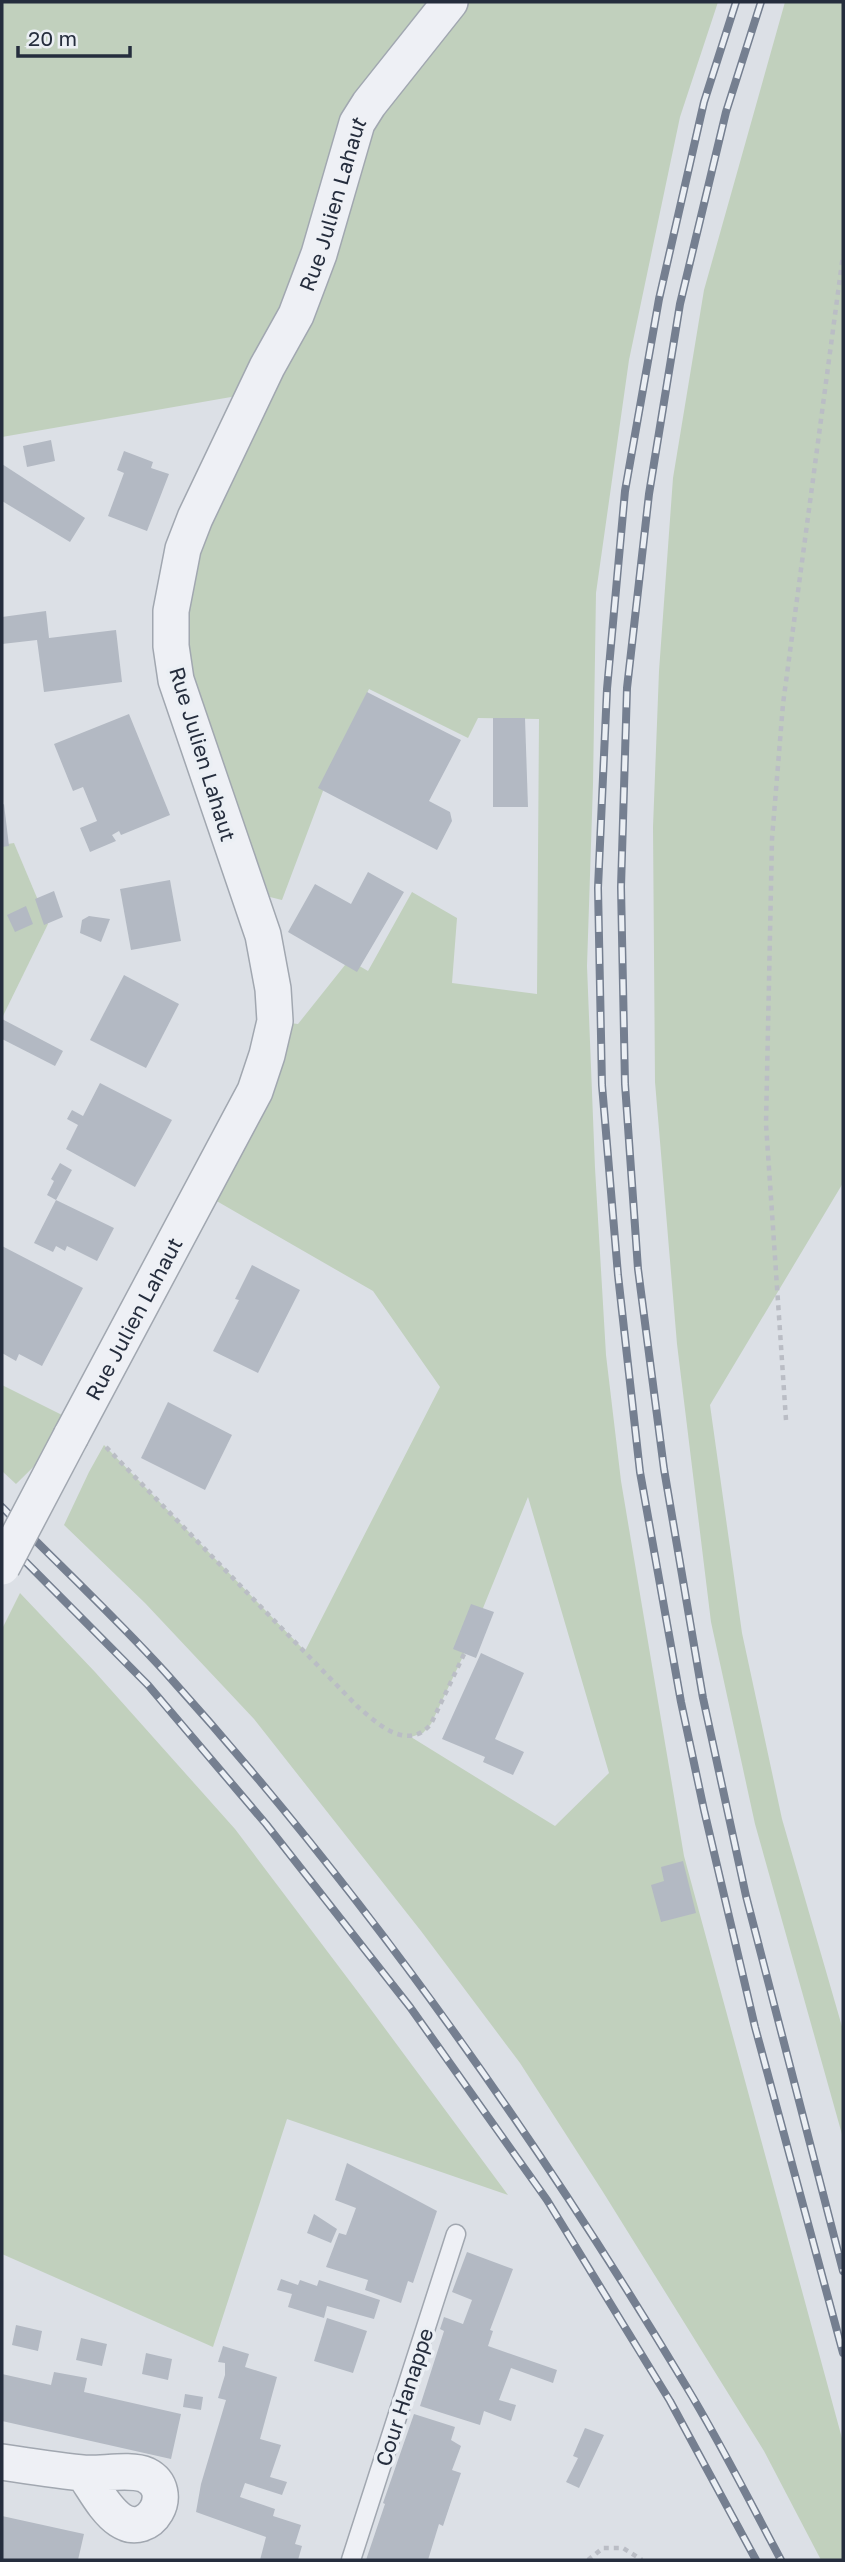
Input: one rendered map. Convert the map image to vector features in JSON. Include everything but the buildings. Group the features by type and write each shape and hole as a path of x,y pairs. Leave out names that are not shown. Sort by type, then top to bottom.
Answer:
{"street":[{"name":"Rue Julien Lahaut","path":"2,1567 255,1091 275,1021 273,989 263,935 176,680 171,646 171,611 183,549 195,518 254,392 296,315 320,254 357,123 450,2"},
{"path":"2,2462 84,2474"}],"lane":[{"name":"Cour Hanappe","path":"351,2560 456,2234"}],"path":[{"path":"786,1420 766,1124 772,839 783,704 843,255"},
{"path":"75,1430 104,1445 357,1706 378,1724 396,1734 410,1737 423,1733 431,1724 467,1650"},
{"path":"588,2560 603,2547 624,2549 642,2560"}],"green space":[{"path":"2,2 718,2 680,117 629,360 596,593 587,966 595,1168 606,1355 621,1481 684,1856 843,2442 843,2560 821,2560 764,2451 603,2192 520,2063 421,1931 254,1719 145,1603 64,1525 104,1445 305,1651 440,1387 373,1291 201,1192 275,1021 298,1024 349,960 368,971 412,892 457,918 452,983 537,994 539,719 478,718 468,738 369,689 338,751 282,900 270,897 199,690 176,680 171,611 254,393 2,437","holes":["528,1497 609,1773 555,1826 411,1737 423,1733 431,1724 466,1650"]},
{"path":"785,2 843,2 843,1183 710,1405 742,1633 782,1819 843,2030 843,2138 755,1824 711,1622 677,1344 655,1082 653,827 659,671 673,478 704,290"},
{"path":"14,843 48,924 2,1018 2,845"},
{"path":"2,1385 78,1423 16,1484 2,1471"},
{"path":"20,1593 95,1672 235,1829 508,2195 287,2119 213,2347 2,2254 2,1629"}],"railway":[{"path":"736,2 704,102 659,299 625,491 607,689 598,888 602,1085 618,1275 640,1472 681,1702 755,2027 843,2353"},
{"path":"761,2 726,112 680,304 649,494 627,688 621,887 625,1084 638,1269 664,1469 703,1698 746,1896 843,2271"},
{"path":"2,1507 165,1672 238,1755 309,1840 443,2016 568,2198 628,2292 711,2429 781,2560"},
{"path":"2,1538 148,1685 266,1824 410,2007 547,2200 670,2401 756,2560"}]}
